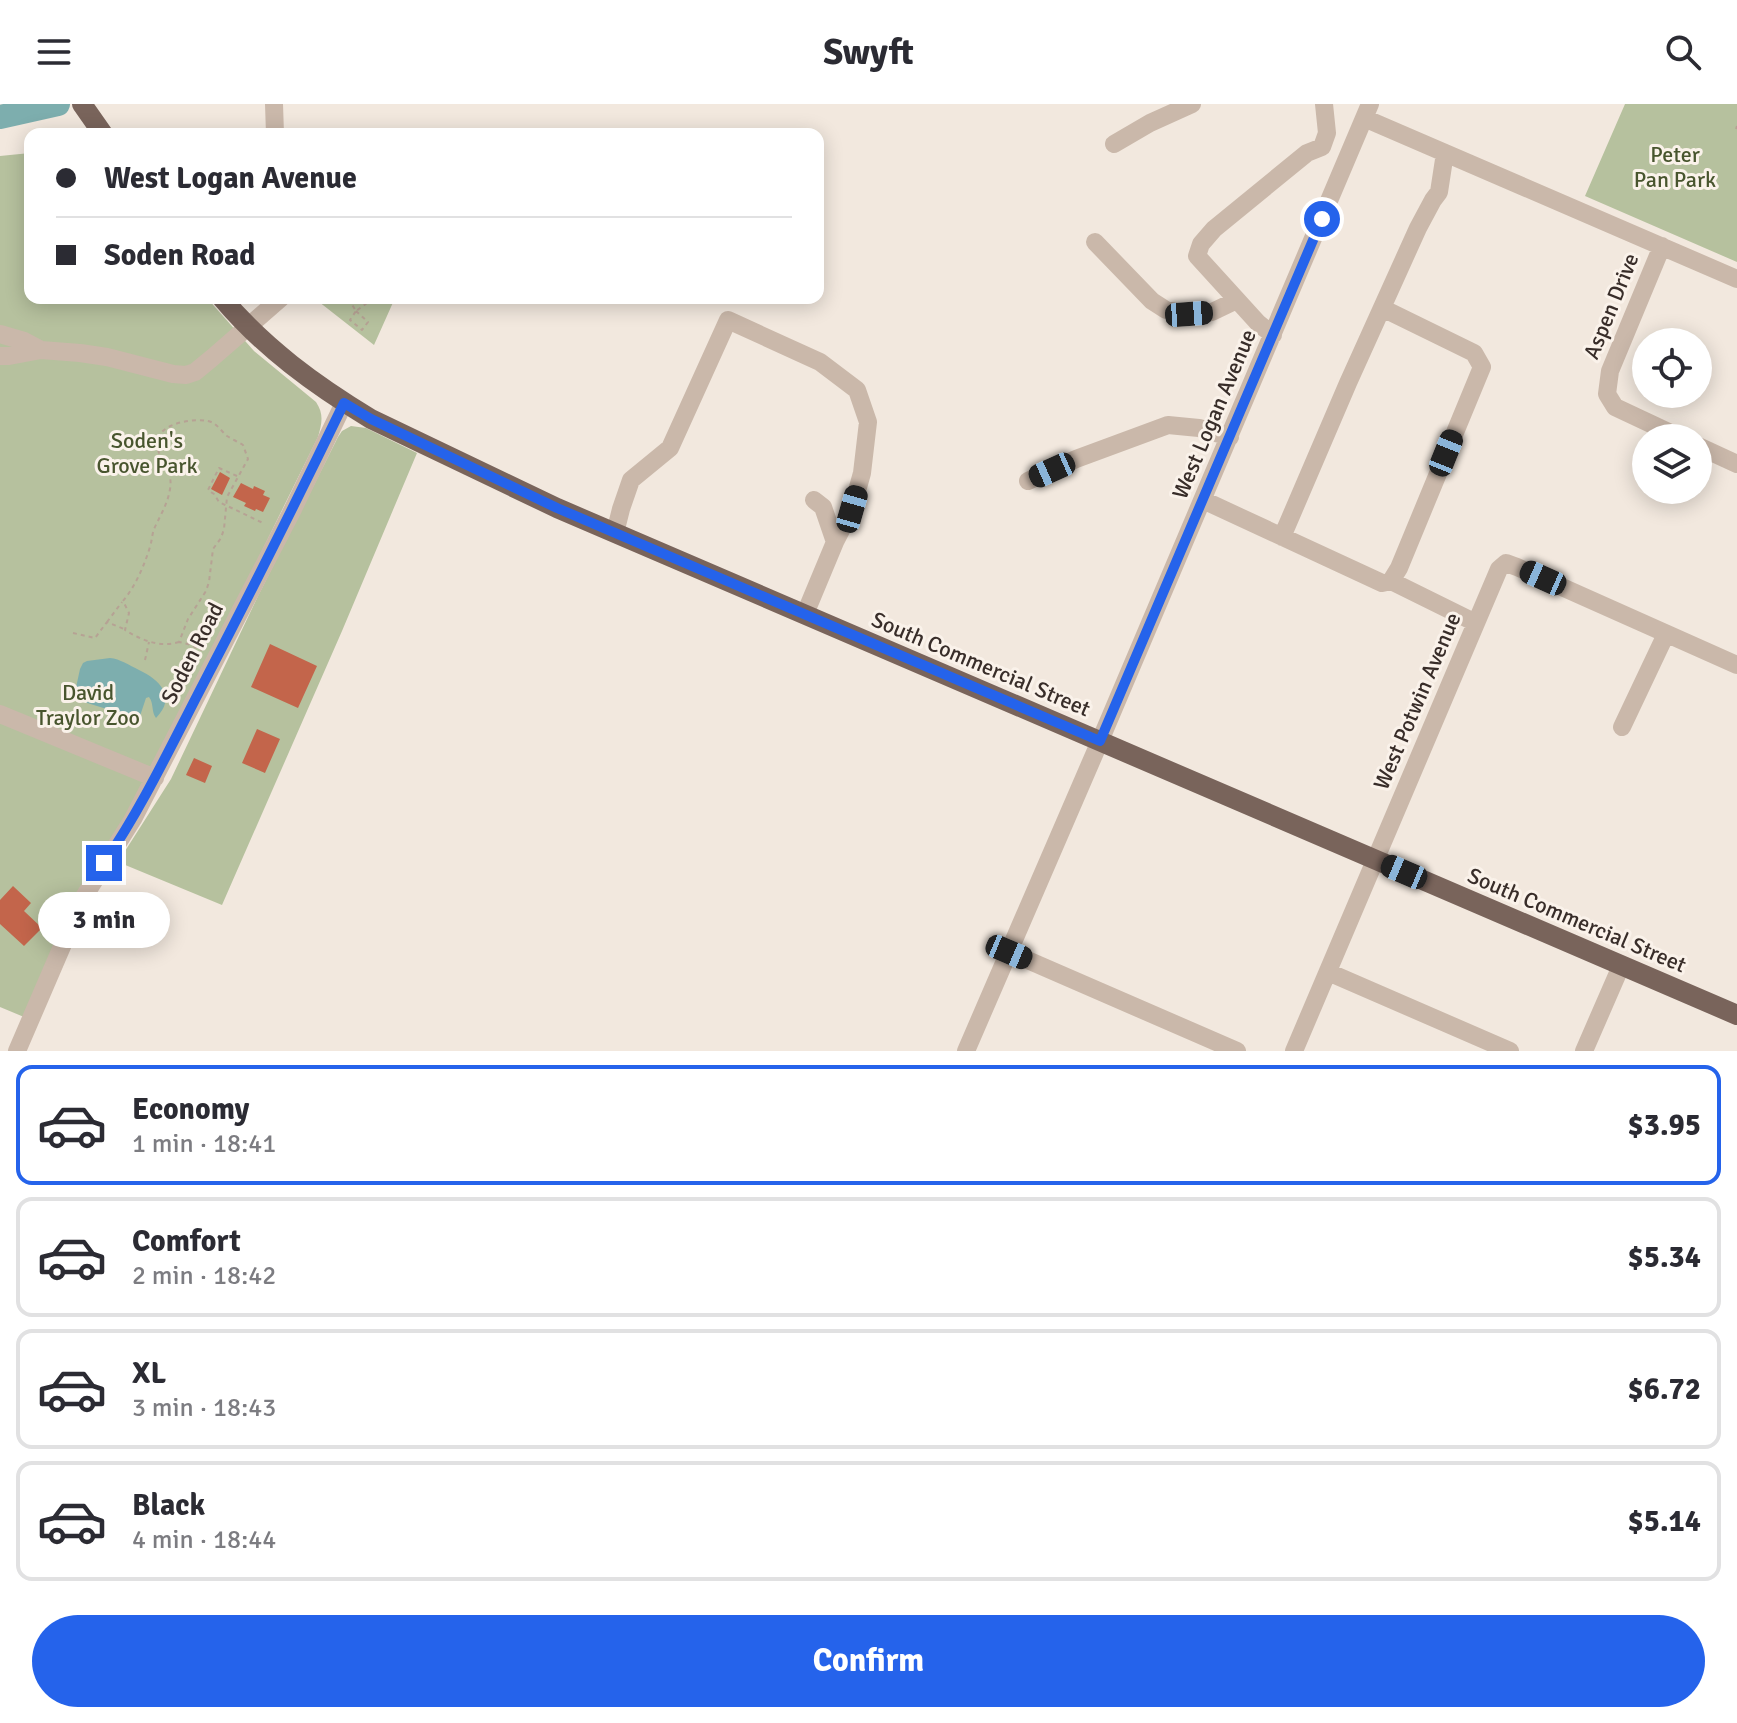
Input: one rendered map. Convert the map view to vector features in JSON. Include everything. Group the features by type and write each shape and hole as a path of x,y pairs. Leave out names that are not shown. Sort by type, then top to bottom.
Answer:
{"main road":[{"path":"82,104 99,128"},
{"name":"South Commercial Street","path":"228,304 269,347 344,403 371,419 557,508 1737,1015"}],"street":[{"path":"274,104 275,128"},
{"path":"1114,144 1192,104"},
{"path":"1273,335 1258,323 1197,256 1201,244 1214,229 1307,153 1322,147 1327,133 1324,104"},
{"path":"1367,111 1445,153 1737,279"},
{"name":"West Logan Avenue","path":"966,1051 1367,111"},
{"path":"1322,147 1346,161"},
{"path":"1282,537 1418,228 1439,192 1445,153"},
{"path":"1095,242 1152,301 1166,310 1189,314 1212,312 1237,300"},
{"name":"Aspen Drive","path":"1651,424 1615,407 1607,394 1607,380 1662,246"},
{"path":"0,356 41,350 107,357 186,375 195,372 274,304"},
{"path":"1382,308 1474,353 1482,367 1391,581"},
{"path":"615,533 631,480 670,448 728,320 820,362 857,390 868,422 862,473 852,509 805,614"},
{"path":"0,334 41,350"},
{"name":"Soden Road","path":"17,1051 82,900 155,778 344,403"},
{"path":"1028,481 1076,459 1168,425 1199,428 1230,437"},
{"path":"1712,452 1737,464"},
{"path":"814,500 823,507 835,542"},
{"path":"1203,500 1382,583 1391,581 1476,623"},
{"name":"West Potwin Avenue","path":"1294,1051 1499,569 1506,563 1517,567 1666,634"},
{"path":"1622,727 1666,634 1737,665"},
{"path":"0,714 155,778"},
{"path":"1009,952 1237,1051"},
{"path":"1584,1051 1621,966"},
{"path":"1328,972 1510,1051"}],"path":[{"path":"352,304 356,311 368,322 362,330 350,320 356,311 366,304"},
{"path":"73,633 95,638 138,578 170,491 169,471 157,440 173,424 209,421 243,445 248,459 227,497 224,529 213,549 206,591 188,619 179,642 174,645 139,639 107,622"},
{"path":"238,477 219,468 208,490 219,502 263,523"},
{"path":"123,601 129,613 125,630"},
{"path":"145,660 149,642"},
{"path":"179,642 217,657"}],"green space":[{"name":"Peter Pan Park","path":"1625,104 1737,104 1737,262 1585,196"},
{"name":"Soden's Grove Park","path":"24,154 24,304 212,304 254,351 316,402 322,419 318,437 142,794 24,1017 0,1007 0,156"},
{"path":"322,304 392,304 374,345"},
{"path":"351,426 366,428 417,453 222,905 118,862 171,779 338,437"}],"water":[{"path":"110,658 139,670 159,684 165,703 156,718 149,697 136,718 77,697 75,692 83,663"}],"building":[{"path":"220,472 230,478 222,495 211,489"},
{"path":"241,483 265,491 263,495 270,498 263,512 244,506 246,503 233,497"},
{"path":"270,644 317,666 298,708 251,687"},
{"path":"257,729 280,739 265,773 242,763"},
{"path":"194,758 212,766 205,783 186,775"},
{"path":"13,886 31,903 24,911 42,928 24,946 0,924 0,900"}],"waterway":[{"path":"0,117 58,104"}],"route":[{"path":"104,863 121,840 157,773 344,403 371,419 557,508 1100,741 1322,219"}],"park label":[{"name":"David Traylor Zoo","path":"88,704"}]}
